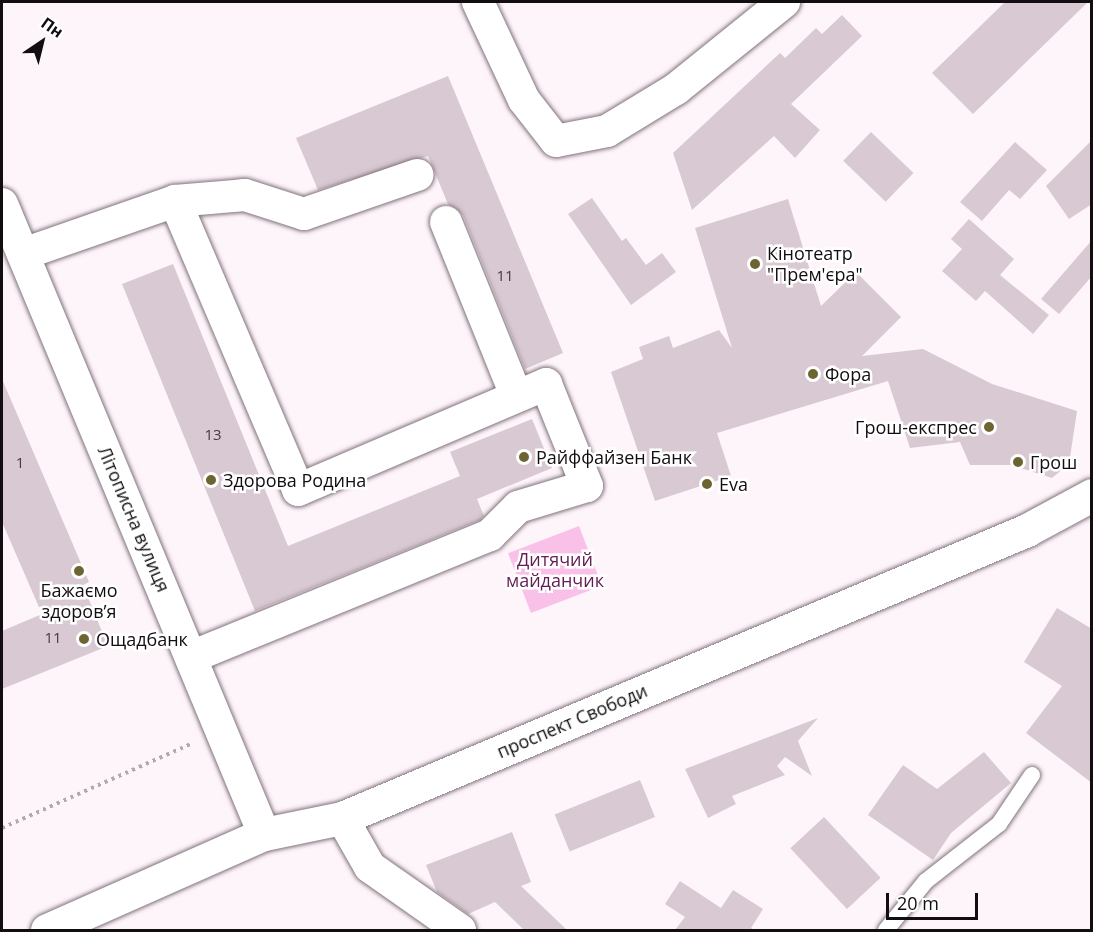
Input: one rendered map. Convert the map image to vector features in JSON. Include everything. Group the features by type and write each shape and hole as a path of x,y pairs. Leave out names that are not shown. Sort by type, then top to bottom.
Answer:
{"main road":[{"name":"проспект Свободи","path":"47,930 264,834 342,818 1027,530 1092,495"}],"street":[{"path":"478,2 524,100 556,141 607,131 627,119 676,89 784,2"},
{"path":"23,254 175,201 244,195 304,214 417,175"},
{"path":"175,201 298,490 546,384 586,486 518,507 490,535 191,657"},
{"name":"Літописна вулиця","path":"2,204 264,834"},
{"path":"446,222 516,395"},
{"path":"342,818 370,867 444,926"}],"lane":[{"path":"886,930 926,881 999,824 1032,775"}],"path":[{"path":"2,828 222,730"}],"green space":[{"name":"Дитячий майданчик","path":"579,526 602,586 531,613 508,553"}],"building":[{"path":"1005,2 1088,2 973,114 932,73"},
{"path":"842,15 862,36 791,104 820,130 795,158 774,136 692,210 673,153 780,53 785,58 816,28 822,34"},
{"path":"448,76 563,353 525,369 463,215 448,204 428,156 318,190 296,138"},
{"path":"871,132 913,173 886,202 843,161"},
{"path":"1092,140 1092,204 1069,219 1046,186"},
{"path":"1015,142 1047,170 1020,199 1009,190 982,221 960,202"},
{"path":"592,198 622,241 626,238 646,265 662,253 676,272 631,305 568,214"},
{"path":"788,199 821,306 856,272 901,317 862,356 923,349 992,384 1077,411 1069,464 1052,478 1011,465 970,465 960,442 910,448 888,381 717,433 731,476 655,501 611,372 643,359 639,347 669,336 673,348 719,330 732,348 695,228"},
{"path":"969,219 1014,259 1000,275 1049,315 1033,334 985,291 976,301 942,271 962,249 951,239"},
{"path":"1092,240 1092,276 1059,314 1041,299"},
{"path":"173,264 288,546 460,476 450,452 532,419 552,468 477,499 484,516 480,520 255,611 122,284"},
{"path":"2,379 89,582 83,585 108,646 2,689 2,631 42,614 2,522"},
{"path":"1057,608 1092,629 1092,783 1026,733 1062,686 1024,662"},
{"path":"818,718 798,741 812,776 785,757 777,766 785,775 732,796 736,804 708,818 685,769"},
{"path":"984,752 1011,783 951,833 933,860 868,815 903,765 937,789"},
{"path":"640,780 655,817 570,852 555,814"},
{"path":"824,817 881,878 847,909 790,848"},
{"path":"512,832 531,882 521,886 567,930 524,930 495,902 468,914 437,892 426,865"},
{"path":"680,881 721,908 733,890 763,909 751,928 755,930 675,930 685,917 665,904"}],"place":[{"name":"Кінотеатр \"Прем'єра\"","path":"755,264"},
{"name":"Фора","path":"813,374"},
{"name":"Грош-експрес","path":"989,427"},
{"name":"Райффайзен Банк","path":"524,457"},
{"name":"Грош","path":"1018,462"},
{"name":"Здорова Родина","path":"211,480"},
{"name":"Eva","path":"707,484"},
{"name":"Бажаємо здоров’я","path":"79,571"},
{"name":"Ощадбанк","path":"84,639"}]}
